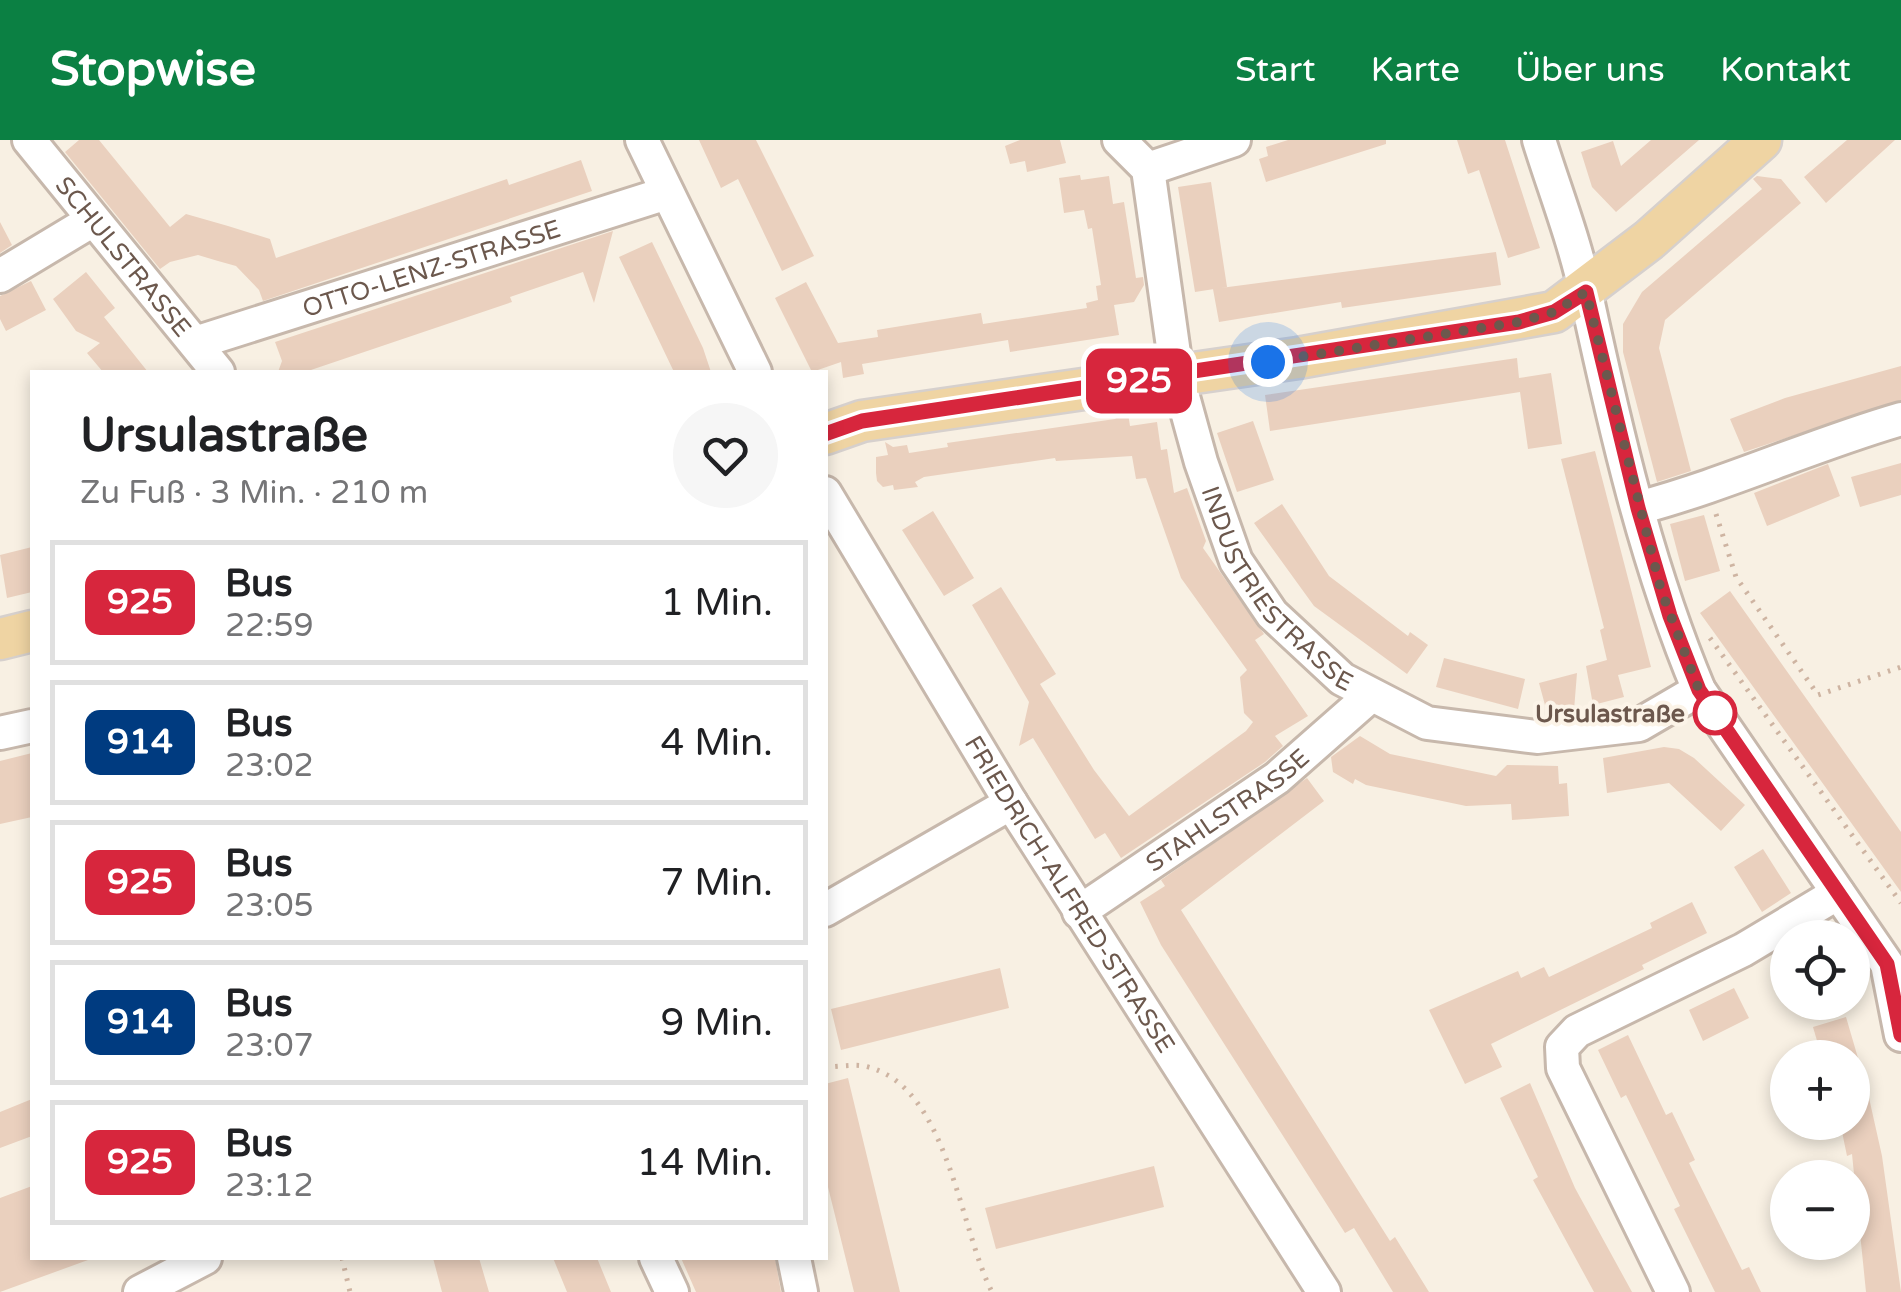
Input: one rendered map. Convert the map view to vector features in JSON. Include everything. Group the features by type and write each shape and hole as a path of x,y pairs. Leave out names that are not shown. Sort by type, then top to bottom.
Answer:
{"main road":[{"path":"828,433 862,421 1519,322 1554,312 1586,292 1762,140"},
{"path":"0,639 30,632"}],"street":[{"name":"SCHULSTRASSE","path":"29,140 216,370"},
{"path":"642,140 754,370"},
{"path":"1119,140 1148,168 1234,140"},
{"path":"1538,140 1586,292 1661,590 1699,690 1838,893 1894,962 1901,1034"},
{"name":"INDUSTRIESTRASSE","path":"1148,168 1177,375 1236,561 1272,614 1342,679 1369,697 1427,723 1536,737 1639,725 1699,690"},
{"name":"OTTO-LENZ-STRASSE","path":"195,343 667,193"},
{"path":"0,276 93,220"},
{"path":"1638,508 1708,489 1815,444 1901,418"},
{"name":"FRIEDRICH-ALFRED-STRASSE","path":"828,504 838,545 1011,803 1324,1292"},
{"name":"STAHLSTRASSE","path":"1079,912 1276,778 1369,697"},
{"path":"0,733 30,726"},
{"path":"828,908 1011,803"},
{"path":"1674,1292 1563,1068 1562,1047 1577,1031 1744,950 1838,893"},
{"path":"140,1292 201,1260"},
{"path":"657,1260 672,1292"},
{"path":"794,1260 802,1292"}],"path":[{"path":"1708,489 1736,577 1818,694 1901,668"},
{"path":"1704,628 1901,904"},
{"path":"828,1067 862,1066 905,1088 946,1160 973,1255 992,1292"},
{"path":"342,1260 350,1292"}],"building":[{"path":"79,140 99,140 170,227 186,214 228,226 270,239 276,258 507,179 509,185 581,160 592,191 263,301 259,290 236,266 198,255 170,262 160,269 65,152"},
{"path":"699,140 756,140 814,256 782,271 738,179 721,188"},
{"path":"1020,140 1060,140 1066,163 1027,172 1025,161 1010,164 1005,146"},
{"path":"1288,140 1386,140 1386,144 1266,182 1259,159 1268,156 1266,147"},
{"path":"1457,140 1505,140 1540,248 1508,258 1479,170 1468,174"},
{"path":"1651,140 1699,140 1616,212 1592,187 1581,152 1613,141 1621,166"},
{"path":"1847,140 1895,140 1826,203 1804,177"},
{"path":"1109,176 1113,204 1124,202 1136,278 1143,277 1144,285 1134,302 1114,305 1119,335 1010,352 1008,340 862,364 864,374 843,378 841,362 811,370 775,298 806,282 838,343 878,337 877,330 889,328 981,313 983,324 1087,308 1086,303 1098,300 1096,286 1101,285 1092,228 1088,229 1084,210 1064,213 1059,178"},
{"path":"1753,179 1781,179 1801,203 1665,320 1659,348 1691,471 1657,482 1623,352 1623,324 1642,292 1762,189"},
{"path":"1211,182 1227,287 1195,292 1178,187"},
{"path":"0,222 12,245 0,253"},
{"path":"613,231 594,303 583,272 510,297 512,302 311,370 279,370 282,361 275,342"},
{"path":"652,242 710,370 673,370 619,257"},
{"path":"1496,252 1501,285 1342,308 1341,302 1219,322 1213,289"},
{"path":"86,272 115,308 104,317 146,370 101,370 87,353 100,343 76,331 53,299"},
{"path":"31,281 46,310 6,331 0,319 0,296"},
{"path":"1517,358 1519,378 1551,373 1562,444 1528,449 1520,392 1270,431 1265,395"},
{"path":"1901,366 1901,400 1744,452 1730,419 1785,398"},
{"path":"1127,407 1130,426 1157,422 1161,450 1167,449 1174,493 1187,488 1206,541 1203,548 1264,634 1255,640 1308,716 1275,736 1283,746 1265,762 1121,858 1105,833 1095,839 1033,738 1019,746 1029,702 972,605 1001,587 1056,674 1040,684 1094,770 1129,816 1246,731 1253,722 1244,713 1240,677 1247,670 1181,578 1146,478 1136,479 1132,456 1056,461 1055,458 924,477 915,482 918,487 894,490 893,485 883,487 877,481 876,457 888,455 885,442 893,447 907,445 909,453 948,447 947,443 1115,419"},
{"path":"1253,421 1274,480 1237,492 1217,433"},
{"path":"1595,451 1651,667 1618,675 1624,697 1593,705 1586,666 1607,660 1600,630 1604,628 1561,459"},
{"path":"1901,463 1901,495 1860,507 1851,477"},
{"path":"1828,464 1840,496 1767,526 1754,493"},
{"path":"1282,504 1329,576 1408,636 1410,632 1428,645 1407,674 1314,606 1254,523"},
{"path":"933,511 974,578 944,596 902,530"},
{"path":"1704,515 1720,571 1685,581 1670,524"},
{"path":"30,548 30,592 7,598 0,555"},
{"path":"1730,591 1901,832 1901,892 1700,613"},
{"path":"1444,658 1525,679 1518,709 1436,687"},
{"path":"1577,673 1574,710 1548,716 1539,683"},
{"path":"1360,736 1390,754 1496,776 1507,765 1558,766 1559,784 1567,783 1569,816 1512,820 1511,804 1466,806 1366,785 1355,779 1353,784 1333,772 1331,757"},
{"path":"1664,747 1679,749 1694,758 1745,805 1721,831 1669,783 1607,793 1603,758"},
{"path":"30,754 30,817 0,824 0,761"},
{"path":"1307,778 1324,801 1181,910 1390,1241 1395,1237 1429,1292 1393,1292 1354,1228 1345,1233 1161,945 1140,902 1165,886 1161,880"},
{"path":"1763,849 1791,893 1762,912 1734,867"},
{"path":"1692,902 1707,933 1642,965 1644,969 1491,1044 1502,1067 1465,1084 1429,1010 1518,971 1521,978 1544,967 1549,977 1652,928 1650,923"},
{"path":"1000,968 1009,1008 841,1050 831,1009"},
{"path":"1734,988 1749,1018 1703,1041 1689,1010"},
{"path":"1847,1020 1853,1040 1817,1040 1813,1027"},
{"path":"1628,1035 1666,1115 1672,1112 1695,1160 1689,1163 1742,1270 1749,1267 1761,1292 1715,1292 1674,1209 1680,1206 1626,1095 1621,1098 1598,1050"},
{"path":"848,1078 900,1292 854,1292 828,1187 828,1083"},
{"path":"1530,1083 1575,1188 1632,1292 1594,1292 1533,1180 1538,1177 1500,1098"},
{"path":"30,1100 30,1137 0,1148 0,1112"},
{"path":"1870,1102 1882,1156 1901,1292 1866,1292 1863,1260 1870,1260 1870,1160 1847,1156 1844,1140 1870,1140"},
{"path":"1154,1166 1164,1207 996,1249 985,1208"},
{"path":"30,1187 30,1260 88,1260 0,1292 0,1198"},
{"path":"434,1260 480,1260 489,1292 442,1292"},
{"path":"554,1260 598,1260 611,1292 567,1292"},
{"path":"682,1260 775,1260 781,1292 696,1292"}],"bus line":[{"name":"925","path":"828,433 862,421 1519,322 1554,312 1586,292 1661,590 1699,690 1887,964 1901,1035"}],"place":[{"name":"Ursulastraße","path":"1715,713"}],"route":[{"path":"1268,362 1519,322 1554,312 1586,292 1661,590 1699,690 1715,713"}]}
